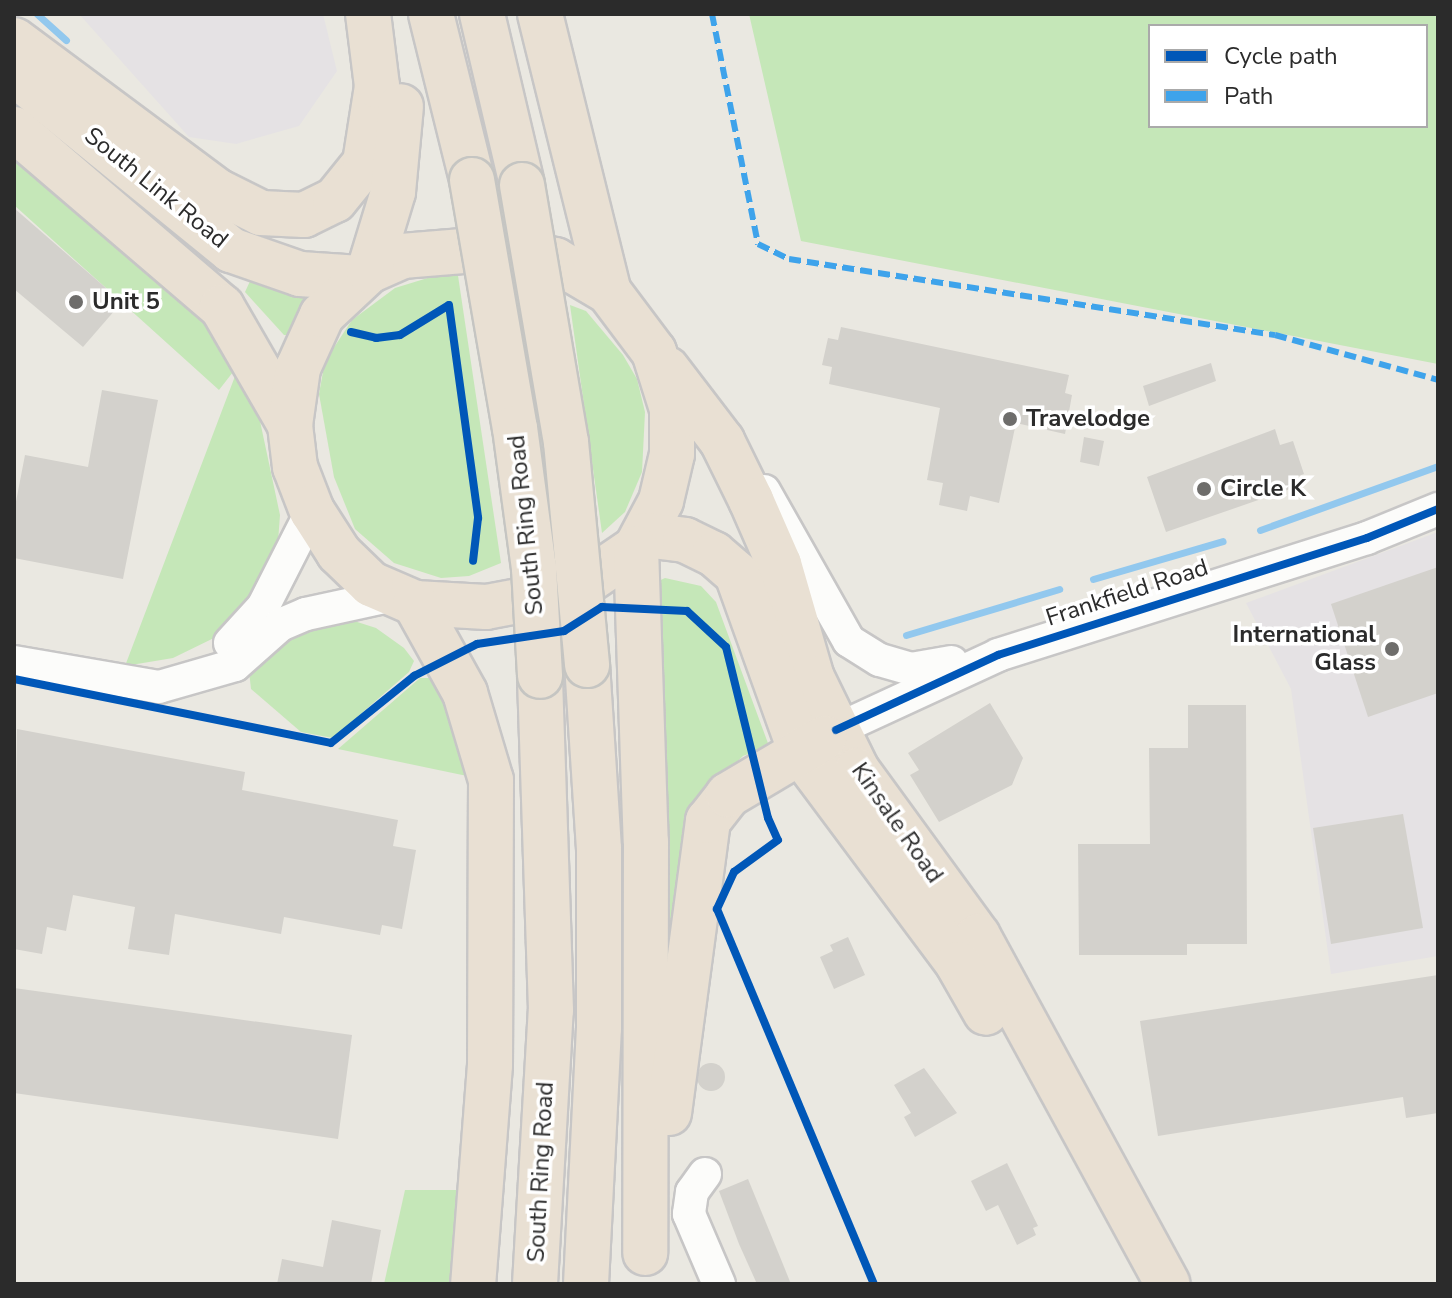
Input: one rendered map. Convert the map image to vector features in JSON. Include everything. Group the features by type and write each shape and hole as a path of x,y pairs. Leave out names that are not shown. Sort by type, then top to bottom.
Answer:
{"highway":[{"path":"14,40 219,192 261,213 304,215 335,200 365,163 377,86 368,14"},
{"path":"365,274 393,192 404,120 382,14"},
{"name":"South Ring Road","path":"431,14 472,180 517,443 534,568 551,1010 535,1284"},
{"name":"South Ring Road","path":"482,14 522,185 566,442 587,665 599,849 599,1028 586,1284"},
{"path":"540,14 609,292"},
{"name":"South Link Road","path":"14,74 231,250 300,274 365,274"},
{"name":"South Link Road","path":"14,129 222,307 290,425"},
{"path":"609,292 555,260 500,248 402,256 365,274 317,324 298,368 290,425 295,467 312,511 339,553 371,584 404,599 486,607 555,594 586,582 640,541 661,501 672,454 672,409 654,352"},
{"name":"Kinsale Road","path":"609,292 722,441 779,564 812,678 818,742 900,833 978,936 1168,1284"},
{"name":"Kinsale Road","path":"640,541 685,540 714,554 737,574 818,742 958,964 1138,1284"},
{"path":"640,541 646,842 643,1269"},
{"path":"404,599 465,693 491,780 490,1065 473,1284"},
{"path":"643,1269 664,1150 708,821 728,795 818,742"}],"street":[{"path":"722,441 773,503 849,641 880,660 911,669 998,655"},
{"name":"Frankfield Road","path":"818,742 998,655 1367,538 1438,509"},
{"path":"201,673 263,607 312,511"},
{"path":"14,662 144,686 235,665 280,625 306,614 404,599"},
{"path":"705,1174 692,1192 689,1214 719,1284"}],"shaded area":[{"path":"79,14 323,14 337,71 299,126 236,144 189,137"},
{"path":"1438,532 1438,956 1331,974 1291,689 1246,603"}],"green space":[{"path":"749,14 1438,14 1438,364 801,241"},
{"path":"14,159 178,290 241,359 253,388 280,515 278,542 242,616 216,637 173,658 125,666 240,363 219,390 14,205"},
{"path":"457,269 501,563 469,576 441,578 394,563 355,529 334,477 319,394 325,361 352,320 395,288"},
{"path":"251,279 315,291 293,335 284,335 245,292"},
{"path":"570,305 586,311 623,355 637,379 645,412 642,472 625,512 602,533"},
{"path":"665,578 701,586 716,602 769,746 743,756 707,791 664,998 652,584"},
{"path":"351,620 376,628 404,648 414,661 409,672 333,738 301,732 251,689 249,671 277,635"},
{"path":"420,678 430,678 442,694 467,776 338,749"},
{"path":"405,1190 464,1190 451,1284 384,1284"}],"building":[{"path":"14,208 122,302 83,347 14,289"},
{"name":"Travelodge","path":"841,327 1069,375 1065,393 1072,395 1065,434 1016,423 999,503 970,496 967,511 939,505 943,483 927,480 940,408 829,384 832,367 822,365 828,338 838,340"},
{"path":"1211,363 1216,381 1149,406 1143,386"},
{"path":"102,390 158,400 123,579 14,558 14,512 25,455 88,467"},
{"path":"1275,429 1280,445 1293,441 1304,474 1293,478 1296,487 1166,532 1147,477"},
{"path":"1084,437 1104,441 1099,466 1080,462"},
{"name":"International Glass","path":"1438,567 1438,693 1368,717 1331,604"},
{"path":"990,703 1023,758 1012,785 939,822 910,775 919,770 908,753"},
{"path":"1188,705 1246,705 1247,944 1187,944 1187,955 1079,955 1078,844 1150,844 1149,748 1188,748"},
{"path":"17,729 245,772 242,790 398,820 393,846 416,850 402,929 382,925 380,935 284,917 281,934 175,914 169,955 128,949 135,907 73,895 66,931 47,927 42,954 14,949"},
{"path":"1403,814 1423,928 1331,944 1313,828"},
{"path":"848,937 865,975 834,989 820,957 833,951 830,945"},
{"path":"1438,975 1438,1113 1406,1118 1403,1097 1158,1136 1140,1021"},
{"path":"14,988 352,1035 338,1139 14,1093"},
{"path":"711,1063 721,1067 725,1077 721,1087 711,1091 701,1087 697,1077 701,1067"},
{"path":"924,1068 957,1113 915,1137 904,1117 911,1113 894,1085"},
{"path":"1007,1163 1038,1226 1033,1228 1036,1235 1017,1245 998,1205 986,1211 971,1181"},
{"path":"748,1179 791,1284 757,1284 739,1244 719,1191"},
{"path":"332,1220 381,1230 371,1284 277,1284 282,1259 323,1267"}],"waterway":[{"path":"37,14 66,40"},
{"path":"1260,530 1438,466"},
{"path":"1093,579 1223,541"},
{"path":"906,635 1059,589"}],"marked path":[{"path":"712,14 758,244 789,259 1275,335 1438,380"}],"cycle path":[{"path":"351,332 376,338 400,335 449,305 478,518 473,561"},
{"path":"836,730 998,655 1367,538 1438,509"},
{"path":"14,679 331,743 414,676 477,644 564,631 602,607 687,611 726,647 768,818 778,840 734,872 717,909 874,1284"}],"place":[{"name":"Unit 5","path":"76,302"},
{"name":"Travelodge","path":"1010,419"},
{"name":"Circle K","path":"1204,489"},
{"name":"International Glass","path":"1392,649"}]}
